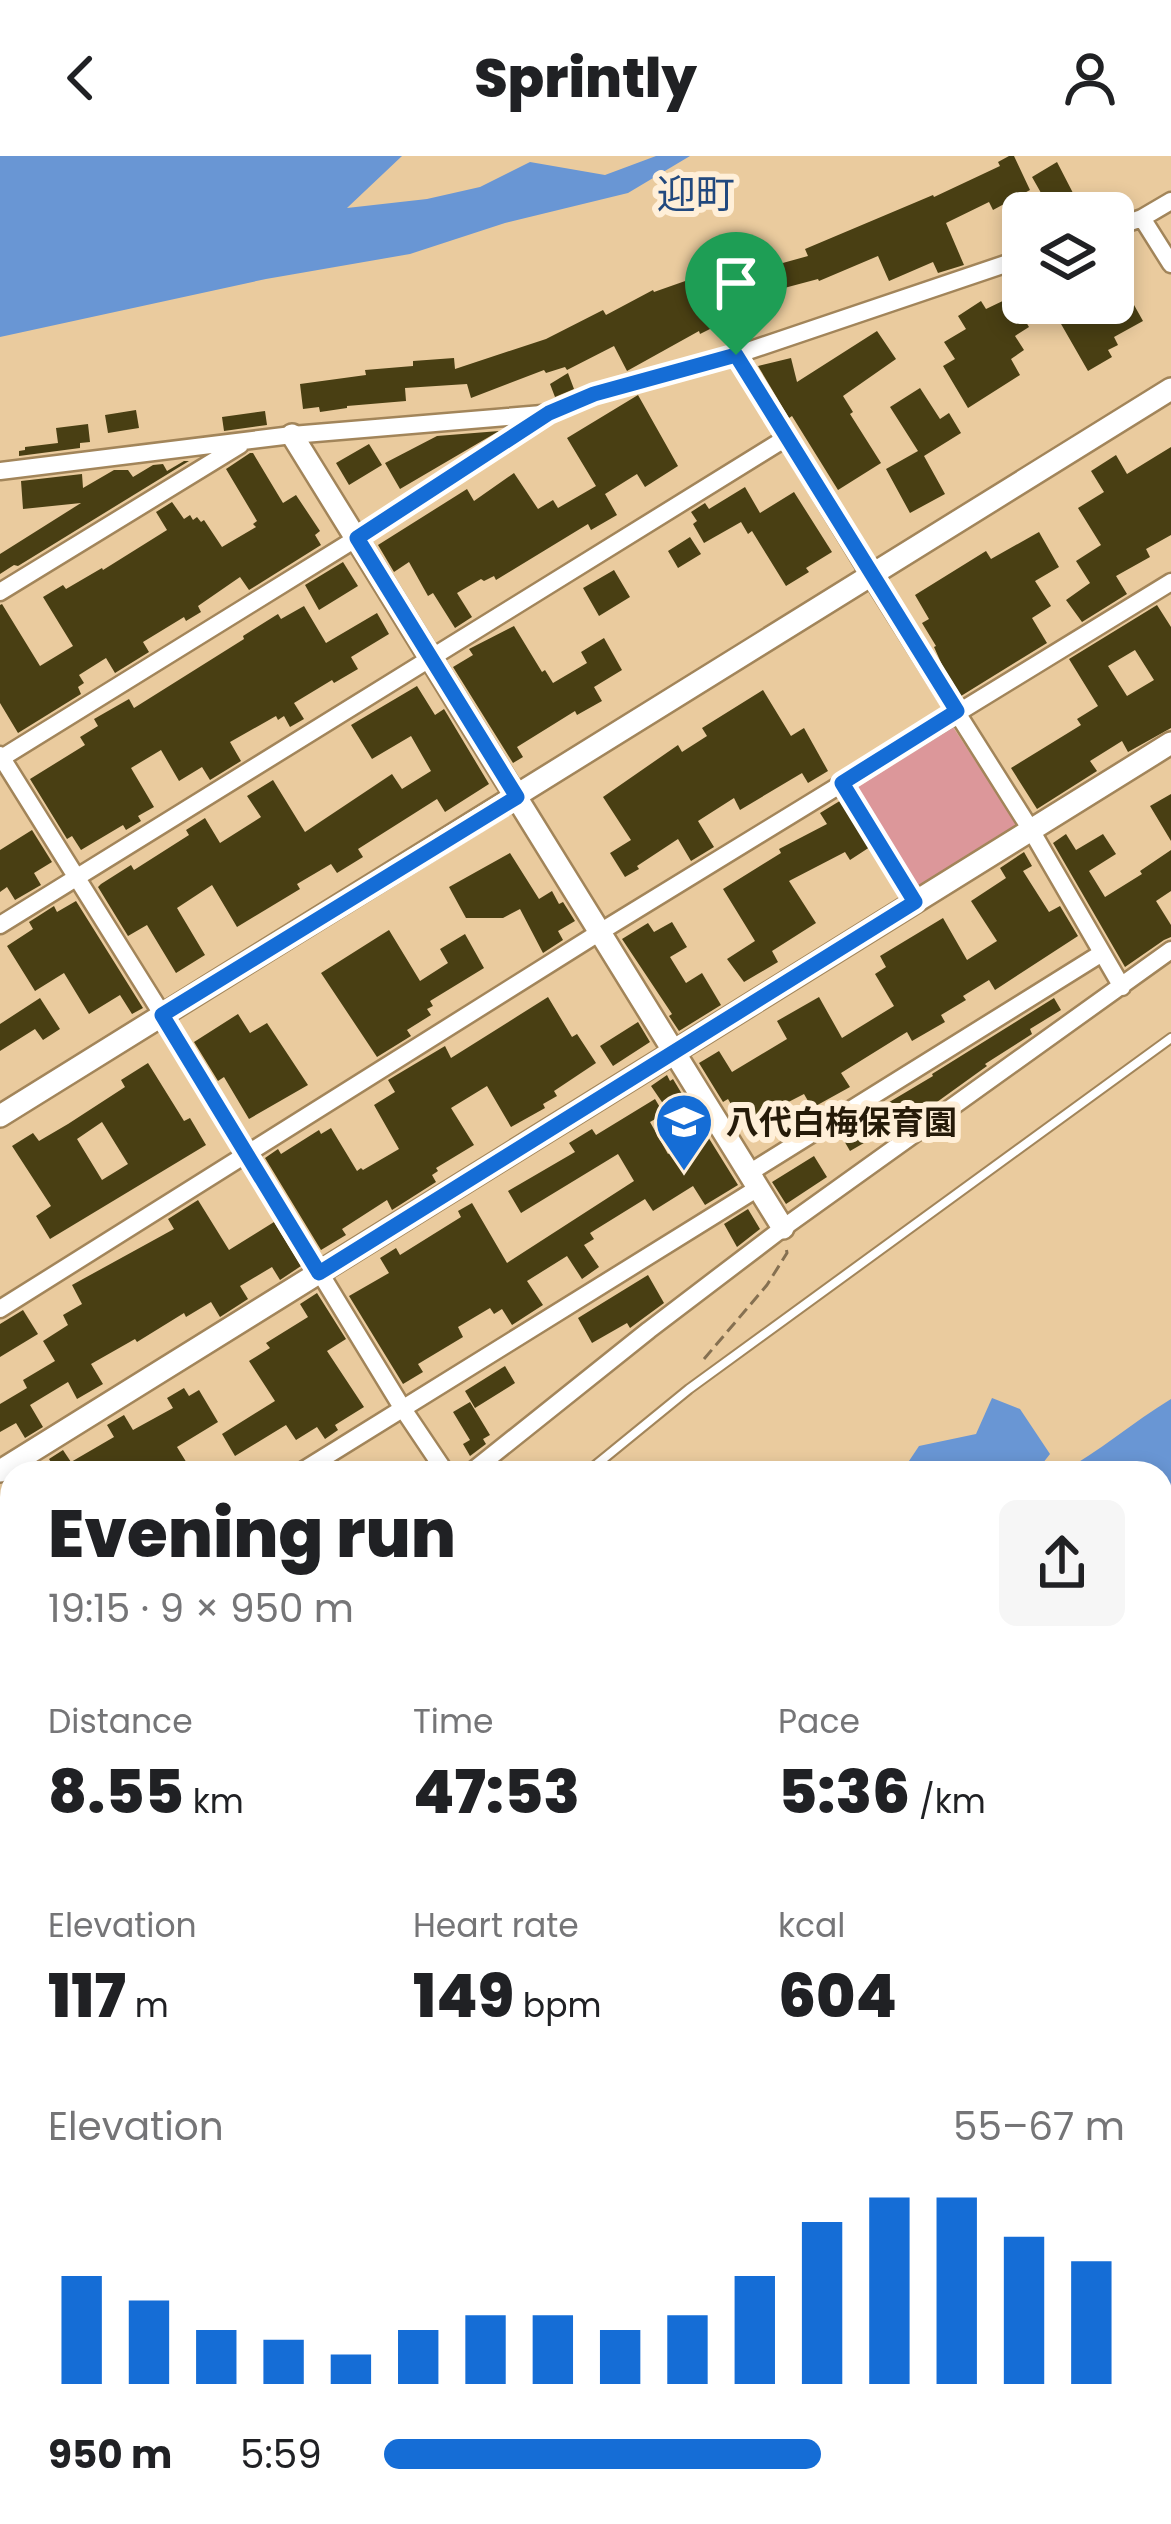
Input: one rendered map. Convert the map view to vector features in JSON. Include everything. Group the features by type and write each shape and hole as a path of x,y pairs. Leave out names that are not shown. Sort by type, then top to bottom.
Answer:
{"street":[{"path":"1134,221 1171,201"},
{"path":"1142,218 1171,264"},
{"path":"438,1461 1,757 357,538 549,413 594,394 736,355 1002,265"},
{"path":"736,355 1031,830 1122,987"},
{"path":"0,1116 1171,389"},
{"path":"0,471 292,435 549,413"},
{"path":"292,435 783,1228"},
{"path":"0,925 786,438"},
{"path":"0,592 243,443"},
{"path":"0,1309 600,932 1171,582"},
{"path":"16,1461 1171,743"},
{"path":"485,1461 783,1228 1171,950"},
{"path":"317,1461 1102,953"}],"lane":[{"path":"601,1461 689,1389 1171,1038"}],"path":[{"path":"842,783 915,902"},
{"path":"705,1357 767,1285 787,1253 783,1228"}],"shaded area":[{"path":"953,727 1021,830 914,900 847,794"}],"water":[{"path":"0,156 402,156 347,208 480,187 530,162 605,175 656,156 690,156 628,193 505,223 410,254 266,279 0,337"},
{"path":"992,1398 1020,1409 1050,1454 1044,1461 909,1461 919,1446 976,1434"},
{"path":"1171,1399 1171,1461 1080,1461"}],"building":[{"path":"1014,156 1030,190 1002,192 1002,205 993,210 989,202 946,223 964,265 938,273 933,262 889,281 878,256 819,281 773,291 779,310 756,317 752,301 710,316 716,326 627,371 614,346 567,370 544,370 471,398 467,384 405,388 406,401 320,412 319,407 303,409 300,384 366,375 365,370 413,366 413,361 454,358 455,369 546,339 653,290 708,273 710,281 808,256 805,249 934,197 1000,166 998,162"},
{"path":"1057,162 1072,192 1040,192 1032,177"},
{"path":"981,301 986,309 1002,301 1002,324 1029,327 1015,336 1024,350 1011,359 1020,375 968,408 943,366 955,359 944,342 966,329 958,316"},
{"path":"1134,305 1143,321 1114,337 1118,345 1108,350 1112,357 1088,371 1061,324 1134,324"},
{"path":"877,331 896,359 843,396 881,463 838,490 758,366 791,358 797,382"},
{"path":"568,373 574,389 555,397 550,384"},
{"path":"920,388 940,419 949,413 961,433 924,456 945,494 910,513 886,469 918,451 890,407"},
{"path":"638,395 678,466 645,487 637,474 605,494 617,515 591,530 588,524 496,580 494,576 481,579 457,593 472,617 455,628 433,593 428,596 409,562 394,572 378,545 467,489 474,501 514,473 538,509 553,500 558,508 596,486 567,438"},
{"path":"136,410 139,428 108,433 105,415"},
{"path":"265,411 267,425 224,431 222,417"},
{"path":"88,424 90,442 80,443 80,448 19,456 25,447 58,443 56,428"},
{"path":"499,431 400,489 385,463 437,436"},
{"path":"369,444 382,465 349,485 336,463"},
{"path":"1171,447 1171,535 1146,549 1150,557 1116,576 1127,594 1082,622 1066,600 1090,583 1076,561 1101,545 1078,508 1104,492 1091,471 1116,455 1127,474"},
{"path":"250,453 283,503 296,495 320,531 315,535 321,545 249,590 240,577 198,606 201,612 143,642 149,652 115,673 106,658 79,675 84,683 78,687 81,694 18,733 0,703 0,605 40,666 73,646 43,597 103,570 167,530 156,512 172,502 184,519 190,515 193,520 204,520 222,547 256,527 257,521 226,469"},
{"path":"189,461 0,574 0,554 81,503 23,509 21,481 82,474 83,488 114,470 128,470 133,477 153,465 163,464 167,471"},
{"path":"745,487 760,513 794,492 832,552 786,586 752,531 748,534 741,522 704,543 691,512 705,503 709,509"},
{"path":"1039,532 1059,567 1035,581 1051,606 1032,618 1047,643 961,696 922,623 929,619 915,595 986,551 991,559"},
{"path":"690,537 701,554 678,568 668,551"},
{"path":"343,562 358,586 319,610 305,585"},
{"path":"614,570 630,597 599,616 583,588"},
{"path":"1157,605 1171,627 1171,728 1128,752 1122,741 1090,761 1097,771 1037,809 1011,768 1081,725 1077,719 1098,706 1069,659","holes":["1135,650 1154,680 1127,696 1108,666"]},
{"path":"304,606 326,643 377,613 389,634 351,657 358,669 294,703 304,719 290,727 284,716 278,720 276,716 230,742 241,761 210,780 202,767 179,781 161,750 131,768 154,807 138,816 141,821 126,830 123,825 81,850 72,836 67,839 30,779 85,745 80,737 98,726 94,719 129,699 134,708 278,614 281,619"},
{"path":"514,626 553,683 587,663 581,652 604,638 622,670 594,687 602,701 577,715 575,711 517,747 523,757 513,763 453,667 473,655 469,649"},
{"path":"417,686 435,715 444,709 489,784 445,812 437,799 358,849 363,857 337,873 331,864 237,927 212,885 177,908 205,955 176,973 147,925 128,936 98,887 189,835 186,830 205,818 220,843 261,817 247,796 273,780 305,832 392,774 402,789 431,771 411,736 372,759 351,725"},
{"path":"763,690 791,736 804,728 828,771 808,783 802,773 740,810 734,798 698,821 714,847 691,861 678,839 625,877 610,853 631,840 603,797 678,745 682,752 707,736 702,728"},
{"path":"1171,794 1171,841 1150,806"},
{"path":"843,799 873,845 850,860 845,852 789,881 816,923 772,951 778,962 744,982 727,959 755,941 723,889 781,853 779,849 827,824 820,813"},
{"path":"32,830 52,862 34,873 41,885 15,900 7,887 0,892 0,850"},
{"path":"1066,834 1076,850 1103,834 1116,854 1089,871 1105,897 1171,850 1171,891 1156,901 1171,925 1171,937 1125,967 1053,843"},
{"path":"1024,852 1032,866 1023,871 1049,912 1060,906 1078,936 995,990 989,980 963,996 966,1000 941,1015 945,1022 912,1041 907,1032 841,1073 850,1087 812,1108 804,1094 761,1116 765,1123 748,1133 699,1063 719,1051 732,1072 787,1039 777,1021 819,997 842,1038 894,1006 875,974 886,967 880,956 943,918 967,960 997,941 971,901 1006,878 1000,868"},
{"path":"510,853 539,899 552,891 575,921 558,931 563,940 543,953 520,909 503,918 466,918 449,887"},
{"path":"76,901 143,1008 132,1014 120,995 89,1014 64,973 35,991 7,946 33,929 29,922 54,906 57,912"},
{"path":"672,922 687,947 670,957 686,983 702,973 721,1005 679,1031 622,939 648,923 654,932"},
{"path":"389,930 420,981 448,963 440,949 465,934 484,968 430,1001 431,1015 407,1030 411,1036 377,1057 321,973"},
{"path":"548,997 572,1037 577,1034 596,1063 554,1091 557,1096 543,1104 545,1108 511,1127 487,1086 451,1108 474,1145 436,1168 432,1175 436,1182 392,1210 387,1200 342,1229 346,1235 321,1250 265,1158 331,1128 357,1171 363,1170 399,1149 374,1105 395,1092 388,1080 445,1046 451,1058"},
{"path":"40,998 60,1029 43,1040 35,1029 0,1051 0,1024"},
{"path":"1054,998 1061,1010 1030,1029 1032,1034 887,1138 883,1132 850,1151 839,1132"},
{"path":"238,1014 250,1033 267,1023 308,1085 249,1119 224,1077 218,1081 194,1042"},
{"path":"638,1022 650,1042 613,1066 600,1046"},
{"path":"148,1063 184,1121 190,1118 206,1145 50,1239 36,1216 51,1206 12,1146 33,1133 39,1141 68,1124 125,1087 121,1080","holes":["102,1122 128,1164 102,1180 77,1139"]},
{"path":"667,1075 682,1094 664,1105 651,1086"},
{"path":"655,1099 664,1114 650,1122 668,1154 705,1132 738,1185 705,1205 693,1186 653,1211 645,1199 590,1233 594,1239 584,1245 599,1267 582,1279 567,1256 527,1281 543,1305 512,1325 502,1309 494,1314 490,1308 458,1327 463,1337 418,1364 423,1372 403,1384 349,1296 389,1273 380,1258 396,1248 400,1255 461,1217 458,1211 472,1203 507,1263 634,1181 618,1154 521,1213 508,1191 575,1152 569,1143 592,1129 596,1135"},
{"path":"814,1156 827,1177 786,1204 772,1182"},
{"path":"198,1200 229,1250 274,1222 301,1266 280,1280 272,1267 240,1286 248,1299 220,1317 211,1302 91,1364 103,1384 77,1399 68,1382 30,1405 43,1427 25,1438 16,1423 0,1432 0,1404 27,1388 23,1380 55,1361 43,1341 68,1325 63,1315 82,1304 72,1285 174,1229 168,1219"},
{"path":"748,1209 760,1229 737,1247 724,1224"},
{"path":"648,1275 664,1303 630,1328 627,1323 592,1343 578,1318"},
{"path":"317,1293 346,1339 327,1351 364,1407 335,1425 338,1430 325,1439 317,1427 296,1440 286,1425 235,1456 222,1434 275,1401 249,1361 270,1348 266,1343 308,1317 300,1304"},
{"path":"23,1310 38,1334 0,1357 0,1324"},
{"path":"505,1366 515,1383 475,1408 465,1391"},
{"path":"184,1388 189,1396 199,1390 218,1422 177,1447 186,1461 73,1461 114,1437 107,1425 124,1415 133,1430 173,1408 167,1398"},
{"path":"470,1402 490,1435 470,1456 463,1444 470,1440 453,1412"},
{"path":"63,1450 70,1461 50,1461 49,1459"}],"place":[{"name":"八代白梅保育園","path":"684,1173"}],"district":[{"name":"迎町","path":"696,194"}],"route":[{"path":"736,355 957,711 842,783 915,902 319,1273 162,1015 517,797 357,538 549,413 594,394 736,355"}]}
